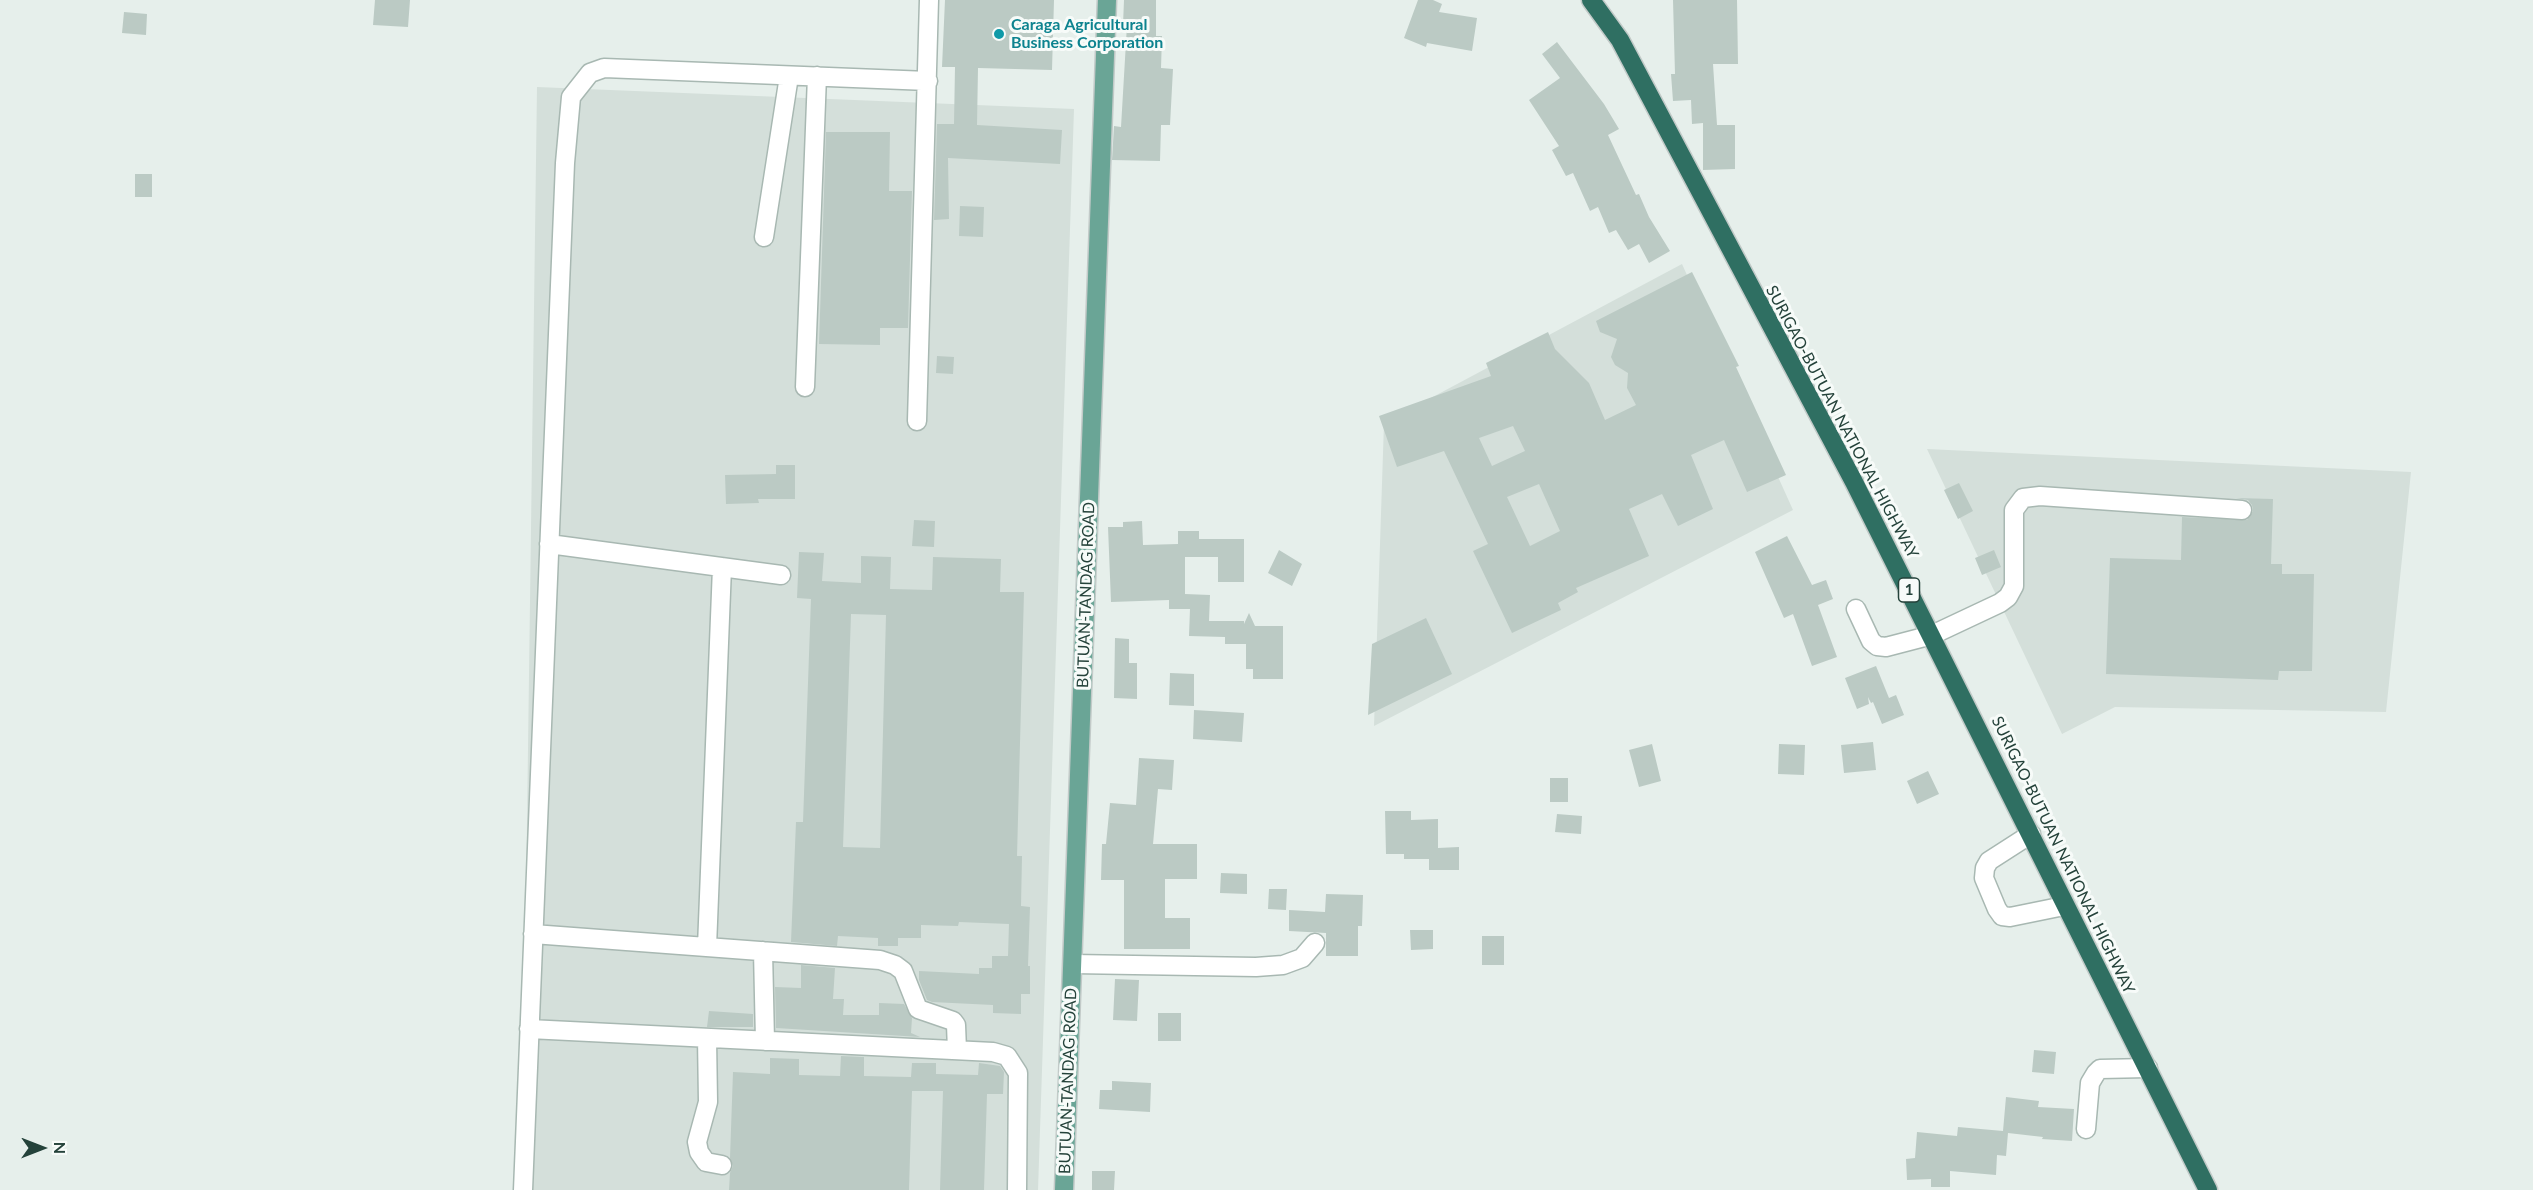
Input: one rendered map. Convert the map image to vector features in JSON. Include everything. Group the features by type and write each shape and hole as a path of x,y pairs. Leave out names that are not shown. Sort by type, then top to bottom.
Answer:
{"highway":[{"name":"SURIGAO-BUTUAN NATIONAL HIGHWAY","path":"1591,0 1620,40 1932,634 2064,906 2208,1190"}],"main road":[{"name":"BUTUAN-TANDAG ROAD","path":"1064,1190 1107,0"}],"lane":[{"path":"917,421 929,0"},
{"path":"523,1190 565,162 571,97 590,73 604,68 928,81"},
{"path":"764,237 789,76"},
{"path":"805,387 817,76"},
{"path":"1856,609 1871,641 1877,646 1886,647 1932,634 2000,603 2008,597 2014,585 2014,510 2023,498 2040,496 2242,510"},
{"path":"549,544 781,574"},
{"path":"707,947 722,567"},
{"path":"2031,834 1989,861 1985,868 1984,878 1997,909 2002,916 2010,917 2064,906"},
{"path":"533,934 880,960 895,964 903,971 918,1010 922,1013 949,1018 956,1024 957,1050"},
{"path":"1073,964 1256,967 1284,964 1302,958 1315,943"},
{"path":"763,951 765,1041"},
{"path":"529,1029 993,1052 1007,1056 1018,1073 1017,1190"},
{"path":"707,1038 708,1102 697,1142 699,1152 706,1162 722,1165"},
{"path":"2086,1129 2090,1083 2100,1069 2148,1068"}],"shaded area":[{"path":"537,87 1074,109 1038,1190 522,1190"},
{"path":"1682,264 1793,510 1374,726 1384,423"},
{"path":"1927,449 2411,472 2386,712 2115,707 2062,734"}],"building":[{"path":"375,0 410,0 408,27 373,25"},
{"path":"945,0 1054,0 1052,70 978,68 977,125 1062,130 1060,164 948,158 949,219 934,220 937,124 954,124 955,67 942,67"},
{"path":"1124,0 1156,0 1156,36 1162,36 1161,68 1173,69 1170,125 1161,125 1160,161 1112,160 1114,126 1121,127 1127,25 1123,25"},
{"path":"1418,0 1433,0 1442,4 1439,12 1477,18 1472,51 1427,43 1426,47 1404,38"},
{"path":"1673,0 1737,0 1738,64 1713,64 1717,125 1735,125 1735,169 1703,170 1703,123 1692,124 1691,100 1673,101 1671,74 1675,74"},
{"path":"124,12 147,14 146,35 122,33"},
{"path":"1557,42 1604,104 1619,129 1608,135 1636,195 1639,194 1649,217 1670,251 1649,263 1639,244 1628,250 1616,230 1609,233 1598,207 1590,211 1573,173 1566,176 1552,150 1559,146 1529,100 1560,78 1542,54"},
{"path":"826,132 890,132 889,191 912,191 908,328 880,328 880,345 819,344"},
{"path":"135,174 152,174 152,197 135,197"},
{"path":"960,206 984,207 983,237 959,236"},
{"path":"1692,272 1739,366 1736,367 1786,475 1747,492 1724,440 1691,455 1713,509 1678,526 1662,494 1629,509 1649,556 1576,588 1578,592 1558,603 1561,610 1512,633 1473,551 1488,544 1444,451 1397,467 1379,416 1491,376 1486,363 1548,332 1555,349 1589,383 1605,420 1636,405 1627,388 1628,373 1615,365 1611,357 1617,339 1600,332 1596,321","holes":["1513,426 1525,451 1492,466 1479,438","1539,484 1560,531 1530,546 1507,497"]},
{"path":"937,356 954,357 953,374 936,373"},
{"path":"776,465 795,465 795,499 758,499 759,503 726,504 725,475 776,474"},
{"path":"1959,483 1973,511 1958,519 1944,490"},
{"path":"2236,498 2273,499 2271,564 2282,564 2282,574 2314,574 2312,671 2279,671 2278,680 2106,674 2110,558 2181,560 2182,517 2247,520 2253,511 2252,505 2248,500"},
{"path":"914,520 935,521 934,547 912,546"},
{"path":"1142,521 1143,545 1178,544 1178,531 1199,531 1199,539 1244,539 1244,582 1218,582 1218,557 1185,557 1185,594 1210,595 1209,621 1244,621 1244,624 1249,613 1255,626 1283,626 1283,679 1253,679 1253,669 1246,669 1246,644 1225,644 1225,637 1189,636 1190,609 1169,609 1169,600 1111,602 1108,527 1123,527 1123,522"},
{"path":"1787,536 1812,585 1826,580 1833,599 1818,605 1837,657 1812,666 1793,614 1784,618 1755,552"},
{"path":"1279,550 1302,564 1292,586 1268,573"},
{"path":"1994,550 2001,567 1982,575 1975,558"},
{"path":"799,552 824,553 822,581 861,583 861,556 891,557 890,589 932,590 933,557 1001,559 1000,592 1024,592 1017,856 1022,856 1021,906 1030,907 1028,966 1030,966 1030,994 1021,994 1021,1014 993,1013 993,1005 932,1002 927,1000 919,980 919,971 979,974 979,968 992,968 992,956 1008,956 1009,924 959,922 958,926 921,925 921,938 898,938 898,946 878,946 878,938 838,936 837,946 791,942 796,822 803,822 811,599 797,598","holes":["851,614 886,615 880,848 843,847"]},
{"path":"1426,618 1452,674 1368,715 1372,644"},
{"path":"1115,638 1129,639 1129,663 1137,663 1137,699 1114,698"},
{"path":"1876,666 1889,698 1896,695 1904,715 1882,724 1873,702 1871,703 1868,697 1869,704 1857,709 1845,678"},
{"path":"1170,673 1194,674 1194,706 1169,705"},
{"path":"1194,710 1244,713 1242,742 1193,739"},
{"path":"1873,742 1876,770 1844,773 1841,745"},
{"path":"1652,744 1661,781 1639,787 1629,750"},
{"path":"1779,744 1805,745 1804,775 1778,774"},
{"path":"1139,758 1174,760 1172,790 1158,789 1153,844 1197,844 1197,879 1165,879 1165,918 1190,918 1190,949 1124,949 1124,880 1101,880 1102,844 1106,844 1110,803 1136,805"},
{"path":"1928,771 1939,794 1917,804 1907,781"},
{"path":"1550,778 1568,778 1568,802 1550,802"},
{"path":"1385,811 1411,811 1411,820 1438,819 1438,848 1459,847 1459,870 1429,870 1429,859 1404,859 1404,854 1386,854"},
{"path":"1557,814 1582,816 1581,834 1555,832"},
{"path":"1221,873 1247,874 1247,894 1220,893"},
{"path":"1269,889 1287,889 1286,910 1268,909"},
{"path":"1326,894 1363,895 1362,926 1358,926 1358,956 1326,956 1326,933 1289,931 1289,910 1325,912"},
{"path":"1410,930 1433,930 1433,949 1411,950"},
{"path":"1482,936 1504,936 1504,965 1482,965"},
{"path":"801,965 835,968 833,999 844,999 843,1015 879,1015 879,1003 904,1004 912,1018 911,1033 920,1037 776,1028 775,987 801,988"},
{"path":"1115,979 1139,980 1137,1021 1113,1020"},
{"path":"709,1011 753,1014 753,1027 707,1027"},
{"path":"1158,1013 1181,1013 1181,1041 1158,1041"},
{"path":"2034,1050 2056,1052 2054,1074 2032,1072"},
{"path":"841,1056 864,1057 864,1076 911,1077 912,1063 936,1063 936,1074 978,1075 979,1063 1000,1066 1004,1072 1003,1094 987,1094 984,1190 940,1190 943,1091 912,1091 909,1190 729,1190 730,1173 733,1166 730,1158 733,1072 770,1074 770,1058 799,1059 799,1075 840,1076"},
{"path":"1112,1081 1151,1083 1150,1112 1099,1109 1100,1090 1112,1090"},
{"path":"2006,1097 2039,1101 2038,1107 2074,1109 2072,1141 2008,1133 2006,1156 1997,1155 1996,1175 1950,1171 1950,1187 1931,1187 1931,1179 1907,1180 1906,1159 1915,1158 1917,1132 1957,1136 1958,1127 2003,1131"},
{"path":"1092,1171 1115,1171 1114,1190 1092,1190"}],"place":[{"name":"Caraga Agricultural Business Corporation","path":"999,34"}]}
